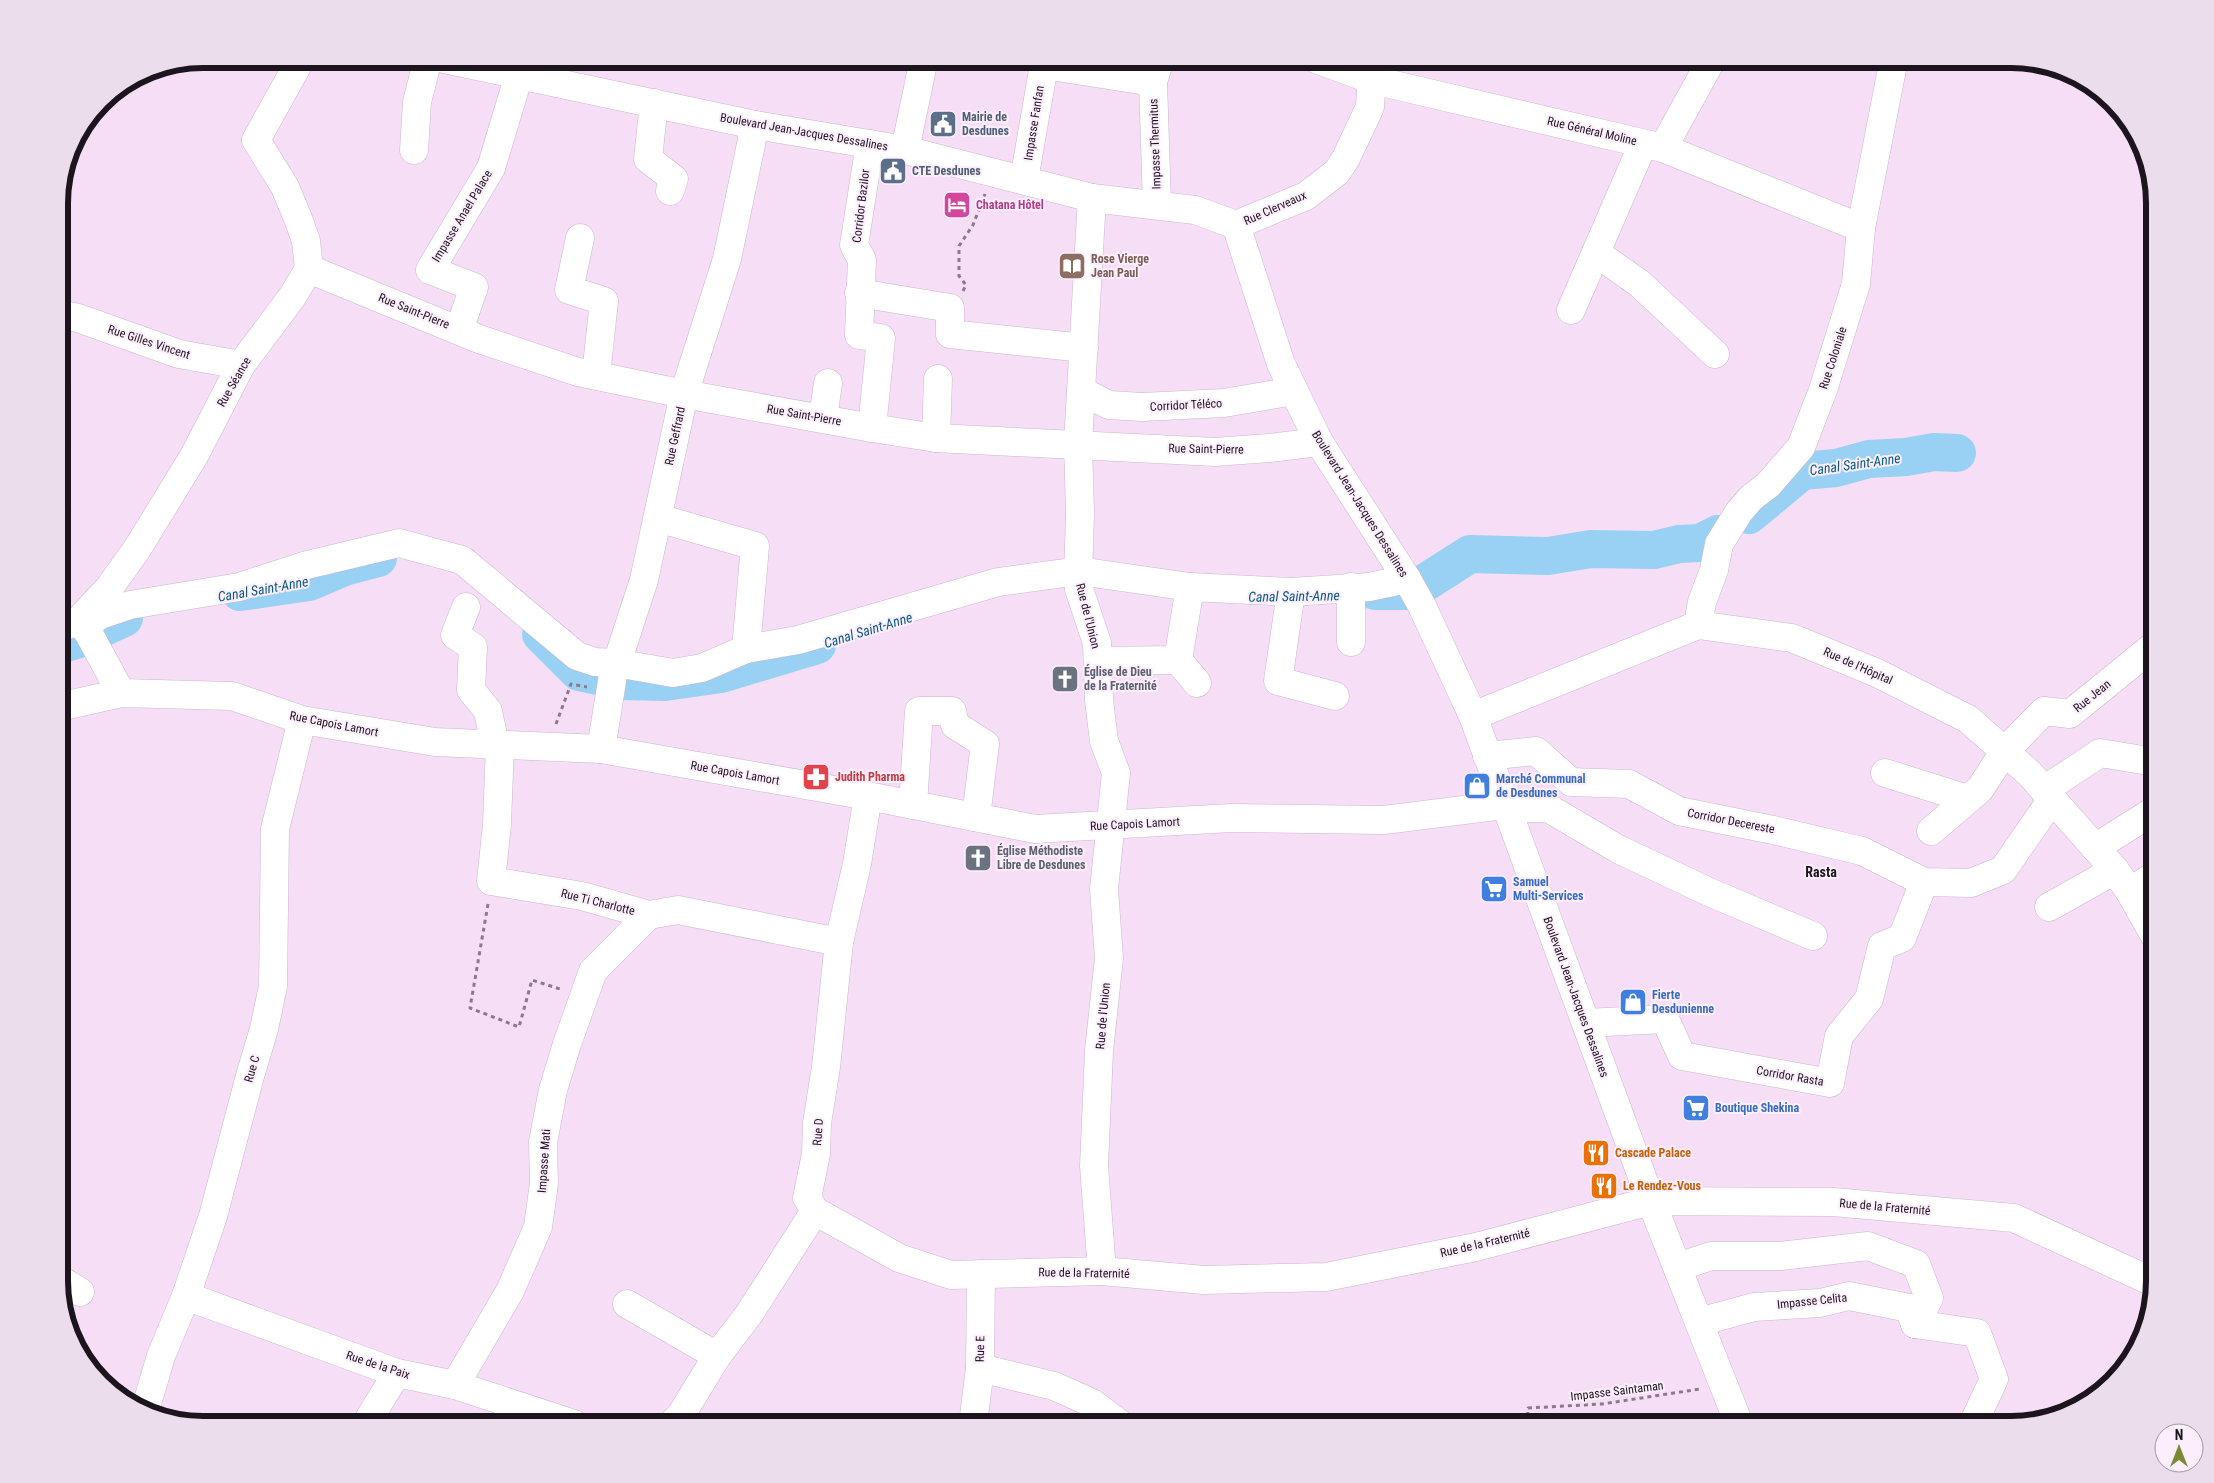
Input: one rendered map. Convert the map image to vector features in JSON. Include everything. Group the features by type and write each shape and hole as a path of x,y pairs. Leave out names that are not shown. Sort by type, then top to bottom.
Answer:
{"street":[{"path":"297,68 256,140 285,187 299,221 306,241 309,269"},
{"path":"414,150 417,102 426,68"},
{"name":"Boulevard Jean-Jacques Dessalines","path":"486,68 755,124 905,150 1092,198 1195,210 1236,225 1281,364 1294,391 1319,442 1413,590 1473,716 1504,805 1651,1201 1736,1416"},
{"path":"905,150 922,68"},
{"name":"Impasse Fanfan","path":"1024,180 1043,68"},
{"name":"Impasse Thermitus","path":"1111,68 1156,70 1157,205"},
{"path":"1571,310 1596,253 1653,146 1706,68"},
{"name":"Rue Coloniale","path":"1698,625 1702,602 1714,570 1719,544 1739,512 1751,498 1768,485 1801,447 1823,390 1856,284 1861,228 1892,68"},
{"name":"Rue Général Moline","path":"1373,69 1653,146 1861,228"},
{"name":"Rue Clerveaux","path":"1236,225 1306,196 1337,172 1346,158 1370,107 1373,69"},
{"name":"Impasse Anael Palace","path":"459,330 474,287 430,270 491,168 519,75"},
{"path":"654,103 648,159 674,179 670,191"},
{"name":"Rue Geffrard","path":"601,749 612,678 644,580 684,394 727,259 755,124"},
{"name":"Corridor Bazilor","path":"870,144 854,245 862,260 874,301 859,335 881,338 872,428"},
{"name":"Rue de l'Union","path":"1092,198 1078,444 1079,579 1097,643 1099,700 1104,741 1116,773 1104,888 1109,958 1100,1051 1094,1166 1102,1271"},
{"path":"580,238 569,290 604,302 596,375"},
{"path":"1596,253 1639,283 1715,354"},
{"name":"Rue Saint-Pierre","path":"309,269 459,330 578,372 809,422 872,428 936,438 1215,452 1319,442"},
{"name":"Rue Séance","path":"77,627 109,588 137,548 194,456 241,365 292,297 309,269"},
{"path":"874,301 950,308 950,334 1084,348"},
{"name":"Rue Gilles Vincent","path":"68,316 179,354 241,365"},
{"path":"936,438 938,379"},
{"path":"809,422 828,383"},
{"name":"Corridor Téléco","path":"1081,391 1109,406 1142,407 1224,403 1294,391"},
{"path":"658,518 755,546 746,649"},
{"path":"121,693 77,627 100,615 130,605 239,587 307,566 399,543 462,560 578,656 596,662 612,678 673,673 702,668 746,649 798,640 998,582 1079,579 1291,592 1352,587 1413,590"},
{"path":"1190,586 1178,660 1197,683"},
{"path":"1351,642 1352,587"},
{"path":"1291,592 1278,681 1335,696"},
{"path":"466,607 455,635 473,647 472,690 488,711 498,745 497,824 492,881"},
{"name":"Rue de l'Hôpital","path":"1473,716 1698,625 1792,638 1877,673 1968,719 2030,774 2115,870 2146,920"},
{"name":"Rue Jean","path":"2004,752 2044,711 2070,714 2146,652"},
{"path":"1098,661 1178,660"},
{"name":"Rue Capois Lamort","path":"68,705 121,693 232,696 302,720 435,742 601,749 868,796 1035,829 1231,818 1384,820 1504,805 1548,808 1626,853 1709,892 1813,936"},
{"path":"913,805 919,711 952,711 955,726 985,744 976,817"},
{"name":"Rue C","path":"147,1404 161,1356 186,1296 213,1216 264,1029 273,986 275,830 302,720"},
{"name":"Corridor Decereste","path":"1487,756 1536,751 1571,782 1629,784 1679,811 1773,830 1862,851 1924,882"},
{"path":"1931,830 1980,789 2004,752"},
{"path":"1924,882 1971,883 2003,870 2048,795 2100,753 2146,761"},
{"path":"1885,774 1968,799"},
{"name":"Rue D","path":"815,1211 807,1198 816,1154 817,1123 826,1066 839,942 857,864 868,796"},
{"path":"2095,848 2146,816"},
{"path":"2049,906 2115,870"},
{"name":"Rue Ti Charlotte","path":"492,881 582,896 649,915 678,910 839,942"},
{"path":"2130,892 2146,881"},
{"name":"Corridor Rasta","path":"1586,1023 1665,1019 1682,1056 1830,1084 1839,1036 1869,1000 1882,946 1902,938 1924,882"},
{"name":"Impasse Mati","path":"455,1386 510,1291 538,1227 544,1183 543,1142 554,1090 567,1044 592,972 649,915"},
{"name":"Rue de la Fraternité","path":"815,1211 899,1258 951,1275 1102,1271 1204,1280 1326,1277 1476,1247 1651,1201 1833,1202 2014,1218 2146,1279"},
{"path":"680,1416 717,1356 749,1314 815,1211"},
{"path":"1678,1267 1711,1256 1780,1256 1868,1246 1916,1264 1929,1298 1914,1324 1977,1333 1994,1379 1977,1416"},
{"name":"Rue E","path":"974,1416 980,1368 981,1274"},
{"name":"Rue de la Paix","path":"186,1296 397,1373 455,1386 549,1416"},
{"name":"Impasse Celita","path":"1699,1322 1754,1307 1820,1303 1849,1296 1909,1308 1914,1324"},
{"path":"627,1304 717,1356"},
{"path":"980,1368 1054,1386 1092,1403 1109,1416"},
{"path":"371,1416 397,1373"}],"path":[{"path":"950,308 958,302 966,285 959,276 959,246 974,225 992,172"},
{"path":"548,746 571,684 612,678"},
{"path":"492,881 470,1008 519,1027 532,980 584,996"},
{"name":"Impasse Saintaman","path":"1528,1416 1528,1408 1602,1404 1705,1388 1723,1383"}],"waterway":[{"name":"Canal Saint-Anne","path":"1749,515 1802,471 1836,468 1869,459 1906,457 1934,452 1957,453"},
{"name":"Canal Saint-Anne","path":"1375,591 1412,591 1470,554 1548,556 1591,549 1654,550 1679,544 1700,543 1718,534"},
{"name":"Canal Saint-Anne","path":"240,592 309,582 347,566 378,558"},
{"name":"Canal Saint-Anne","path":"68,642 124,618"},
{"name":"Canal Saint-Anne","path":"541,634 579,672 621,681 665,682 721,674 817,645"}],"place":[{"name":"Mairie de Desdunes","path":"943,124"},
{"name":"CTE Desdunes","path":"893,171"},
{"name":"Chatana Hôtel","path":"957,205"},
{"name":"Rose Vierge Jean Paul","path":"1072,266"},
{"name":"Église de Dieu de la Fraternité","path":"1065,679"},
{"name":"Judith Pharma","path":"816,777"},
{"name":"Marché Communal de Desdunes","path":"1477,786"},
{"name":"Église Méthodiste Libre de Desdunes","path":"978,858"},
{"name":"Samuel Multi-Services","path":"1494,889"},
{"name":"Fierte Desdunienne","path":"1633,1002"},
{"name":"Boutique Shekina","path":"1696,1108"},
{"name":"Cascade Palace","path":"1596,1153"},
{"name":"Le Rendez-Vous","path":"1604,1186"}],"district":[{"name":"Rasta","path":"1821,872"}]}
